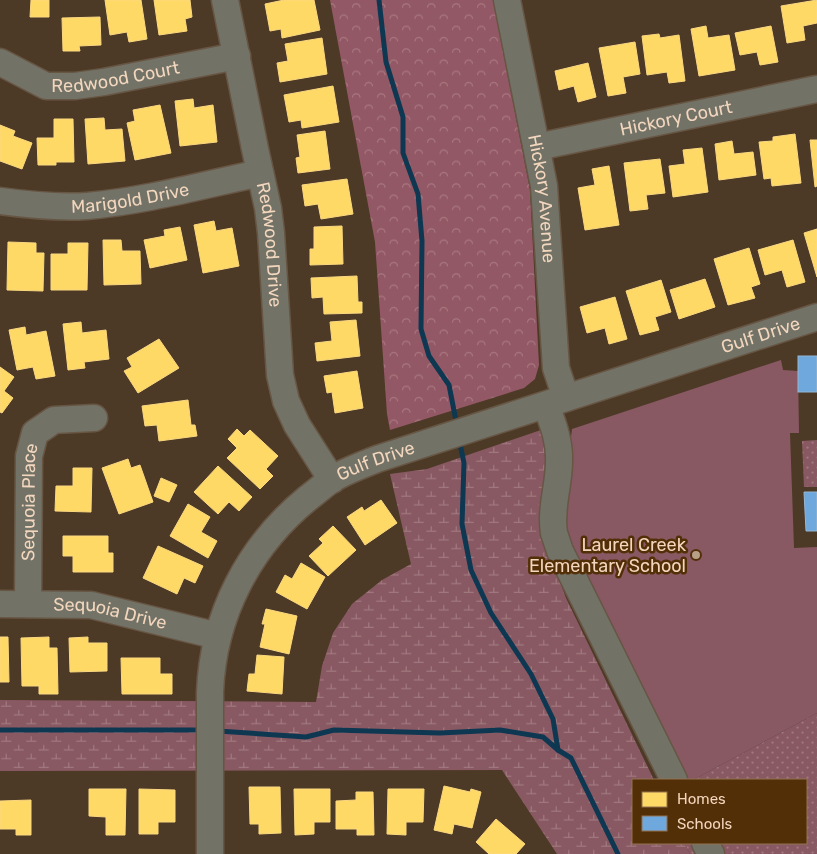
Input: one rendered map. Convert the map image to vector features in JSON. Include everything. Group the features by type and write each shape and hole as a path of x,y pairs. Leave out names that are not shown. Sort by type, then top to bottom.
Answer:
{"street":[{"name":"Redwood Drive","path":"225,0 268,208 280,374 286,400 297,425 332,480"},
{"name":"Hickory Avenue","path":"507,0 544,186 556,368 555,428 559,462 554,532 560,551 674,779"},
{"name":"Redwood Court","path":"0,62 46,86 75,86 236,56"},
{"name":"Hickory Court","path":"537,147 817,89"},
{"name":"Marigold Drive","path":"0,202 38,206 87,206 134,200 260,173"},
{"name":"Gulf Drive","path":"210,854 210,674 218,636 232,594 250,561 284,518 332,480 377,459 817,317"},
{"name":"Sequoia Place","path":"28,604 29,456 35,433 54,420 94,418"},
{"name":"Sequoia Drive","path":"0,604 91,605 218,636"}],"green space":[{"path":"330,0 493,0 530,190 539,365 535,379 524,388 390,430 387,414 375,242"},
{"name":"Laurel Creek Elementary School","path":"781,360 783,370 798,371 799,433 790,433 794,548 817,547 817,713 695,779 687,779 655,714 590,593 561,518 572,429"},
{"path":"544,429 551,456 546,544 566,598 654,779 632,779 632,844 685,844 690,854 557,854 502,770 0,771 0,700 316,702 322,666 333,633 352,604 382,580 411,564 390,474 427,469"},
{"path":"817,440 817,487 804,487 802,441"},
{"path":"817,713 817,854 690,854 685,844 807,844 807,779 695,779"}],"building: Homes":[{"path":"31,0 49,0 49,17 30,17"},
{"path":"105,0 141,0 147,39 129,42 127,32 110,35"},
{"path":"154,0 190,0 192,17 185,19 187,31 159,35"},
{"path":"284,0 314,0 320,30 282,38 281,29 270,31 265,4"},
{"path":"817,0 817,23 803,26 805,40 787,43 781,6"},
{"path":"100,17 101,45 79,46 80,51 63,51 62,18"},
{"path":"706,26 708,38 729,35 735,70 699,76 691,29"},
{"path":"771,26 778,62 760,65 757,52 740,55 735,33"},
{"path":"659,34 660,38 679,35 685,81 669,83 667,72 647,75 642,36"},
{"path":"322,38 327,74 280,82 277,63 288,61 285,44"},
{"path":"635,42 640,74 623,77 626,93 608,96 599,48"},
{"path":"588,63 596,97 578,102 574,86 559,90 555,71"},
{"path":"333,86 339,122 302,128 301,120 289,122 284,95"},
{"path":"193,99 194,108 213,105 217,142 180,146 175,101"},
{"path":"160,105 171,153 135,160 127,123 135,121 133,110"},
{"path":"104,118 105,130 122,129 125,161 88,164 85,119"},
{"path":"54,119 73,119 74,162 38,165 37,138 54,138"},
{"path":"0,125 15,131 13,136 32,143 22,169 0,161"},
{"path":"325,131 330,169 298,173 296,158 300,157 297,135"},
{"path":"795,134 801,183 772,186 771,178 764,179 759,142 773,141 773,137"},
{"path":"810,140 817,140 817,186 815,187"},
{"path":"732,141 734,154 753,152 756,175 719,180 715,144"},
{"path":"702,148 708,192 673,197 669,166 685,164 683,150"},
{"path":"660,159 665,193 646,195 648,209 630,211 624,163"},
{"path":"609,166 619,225 585,230 578,188 595,185 592,169"},
{"path":"347,179 353,214 321,219 318,204 305,206 302,185"},
{"path":"214,221 216,231 232,228 239,266 203,273 194,225"},
{"path":"342,226 343,264 310,265 310,249 314,249 314,227"},
{"path":"180,227 187,260 150,268 144,240 165,236 164,230"},
{"path":"817,229 817,277 804,233"},
{"path":"103,240 121,240 122,251 140,251 141,284 104,285"},
{"path":"793,240 805,282 787,287 782,270 765,275 758,250"},
{"path":"8,242 36,243 36,253 44,253 43,291 7,290"},
{"path":"68,243 88,243 87,290 51,290 51,254 68,254"},
{"path":"749,248 760,284 751,287 755,298 728,305 714,259"},
{"path":"357,276 358,302 362,302 362,313 324,314 323,297 312,298 311,278"},
{"path":"705,279 715,307 679,319 670,290"},
{"path":"661,280 671,312 655,317 659,330 640,335 626,291"},
{"path":"615,297 627,339 609,344 605,328 587,333 580,307"},
{"path":"356,320 360,356 317,361 315,343 332,341 330,322"},
{"path":"81,322 82,333 106,330 109,359 84,362 85,368 68,370 63,324"},
{"path":"25,327 26,335 46,331 55,376 36,379 33,367 17,370 9,330"},
{"path":"159,339 179,368 138,393 124,371 132,367 127,358"},
{"path":"0,367 14,377 4,391 13,398 2,413 0,412"},
{"path":"357,371 363,408 335,413 332,392 327,393 324,376"},
{"path":"188,400 191,425 195,425 197,436 159,441 157,425 145,426 142,406"},
{"path":"237,429 244,436 250,430 278,456 266,469 273,476 260,489 227,458 237,448 228,439"},
{"path":"128,459 131,468 140,465 153,502 119,514 102,468"},
{"path":"218,466 252,497 239,511 229,502 218,514 194,492"},
{"path":"73,468 92,468 91,512 55,511 56,486 73,486"},
{"path":"161,478 177,485 169,502 154,496"},
{"path":"381,500 397,523 365,545 347,517 362,507 364,511"},
{"path":"188,504 210,517 201,532 217,541 208,558 170,536"},
{"path":"333,526 356,550 328,576 309,556 323,543 319,539"},
{"path":"63,536 108,536 108,553 113,553 113,572 73,572 73,556 63,556"},
{"path":"158,546 203,566 195,583 184,578 177,594 143,578"},
{"path":"301,563 325,577 307,609 276,592 285,575 292,579"},
{"path":"266,609 297,616 289,654 260,647 265,624 262,624"},
{"path":"0,637 8,637 9,682 0,682"},
{"path":"49,637 49,648 57,648 58,694 39,694 39,686 22,686 21,638"},
{"path":"88,637 88,643 107,643 107,671 70,672 69,638"},
{"path":"257,655 284,657 282,694 247,691 249,674 255,674"},
{"path":"121,658 160,658 160,674 172,674 172,694 122,694"},
{"path":"444,786 470,792 471,789 481,792 472,828 454,824 452,834 434,830"},
{"path":"249,787 280,787 281,833 259,834 259,824 250,824"},
{"path":"89,789 126,789 125,835 106,835 106,817 89,816"},
{"path":"139,789 175,790 175,822 158,822 158,834 139,834"},
{"path":"294,789 330,789 330,822 314,822 314,834 295,835"},
{"path":"388,789 424,789 423,822 406,822 406,835 387,834"},
{"path":"356,792 373,792 374,835 357,835 357,829 336,829 336,801 356,800"},
{"path":"31,800 31,835 16,835 16,829 0,829 0,801"},
{"path":"496,819 525,844 516,854 489,854 476,842"}],"building: Schools":[{"path":"798,356 817,356 817,392 798,392"},
{"path":"804,492 817,492 817,531 806,531"}],"waterway":[{"path":"379,0 386,62 403,117 403,153 418,194 422,241 421,329 429,356 449,385 457,426"},
{"path":"459,439 464,463 462,524 471,570 491,613 531,674 553,719 558,750 571,758 618,854"},
{"path":"0,730 202,730"},
{"path":"218,731 306,737 334,730 440,733 500,730 543,737 558,750"}],"place":[{"name":"Laurel Creek Elementary School","path":"696,555"}]}
